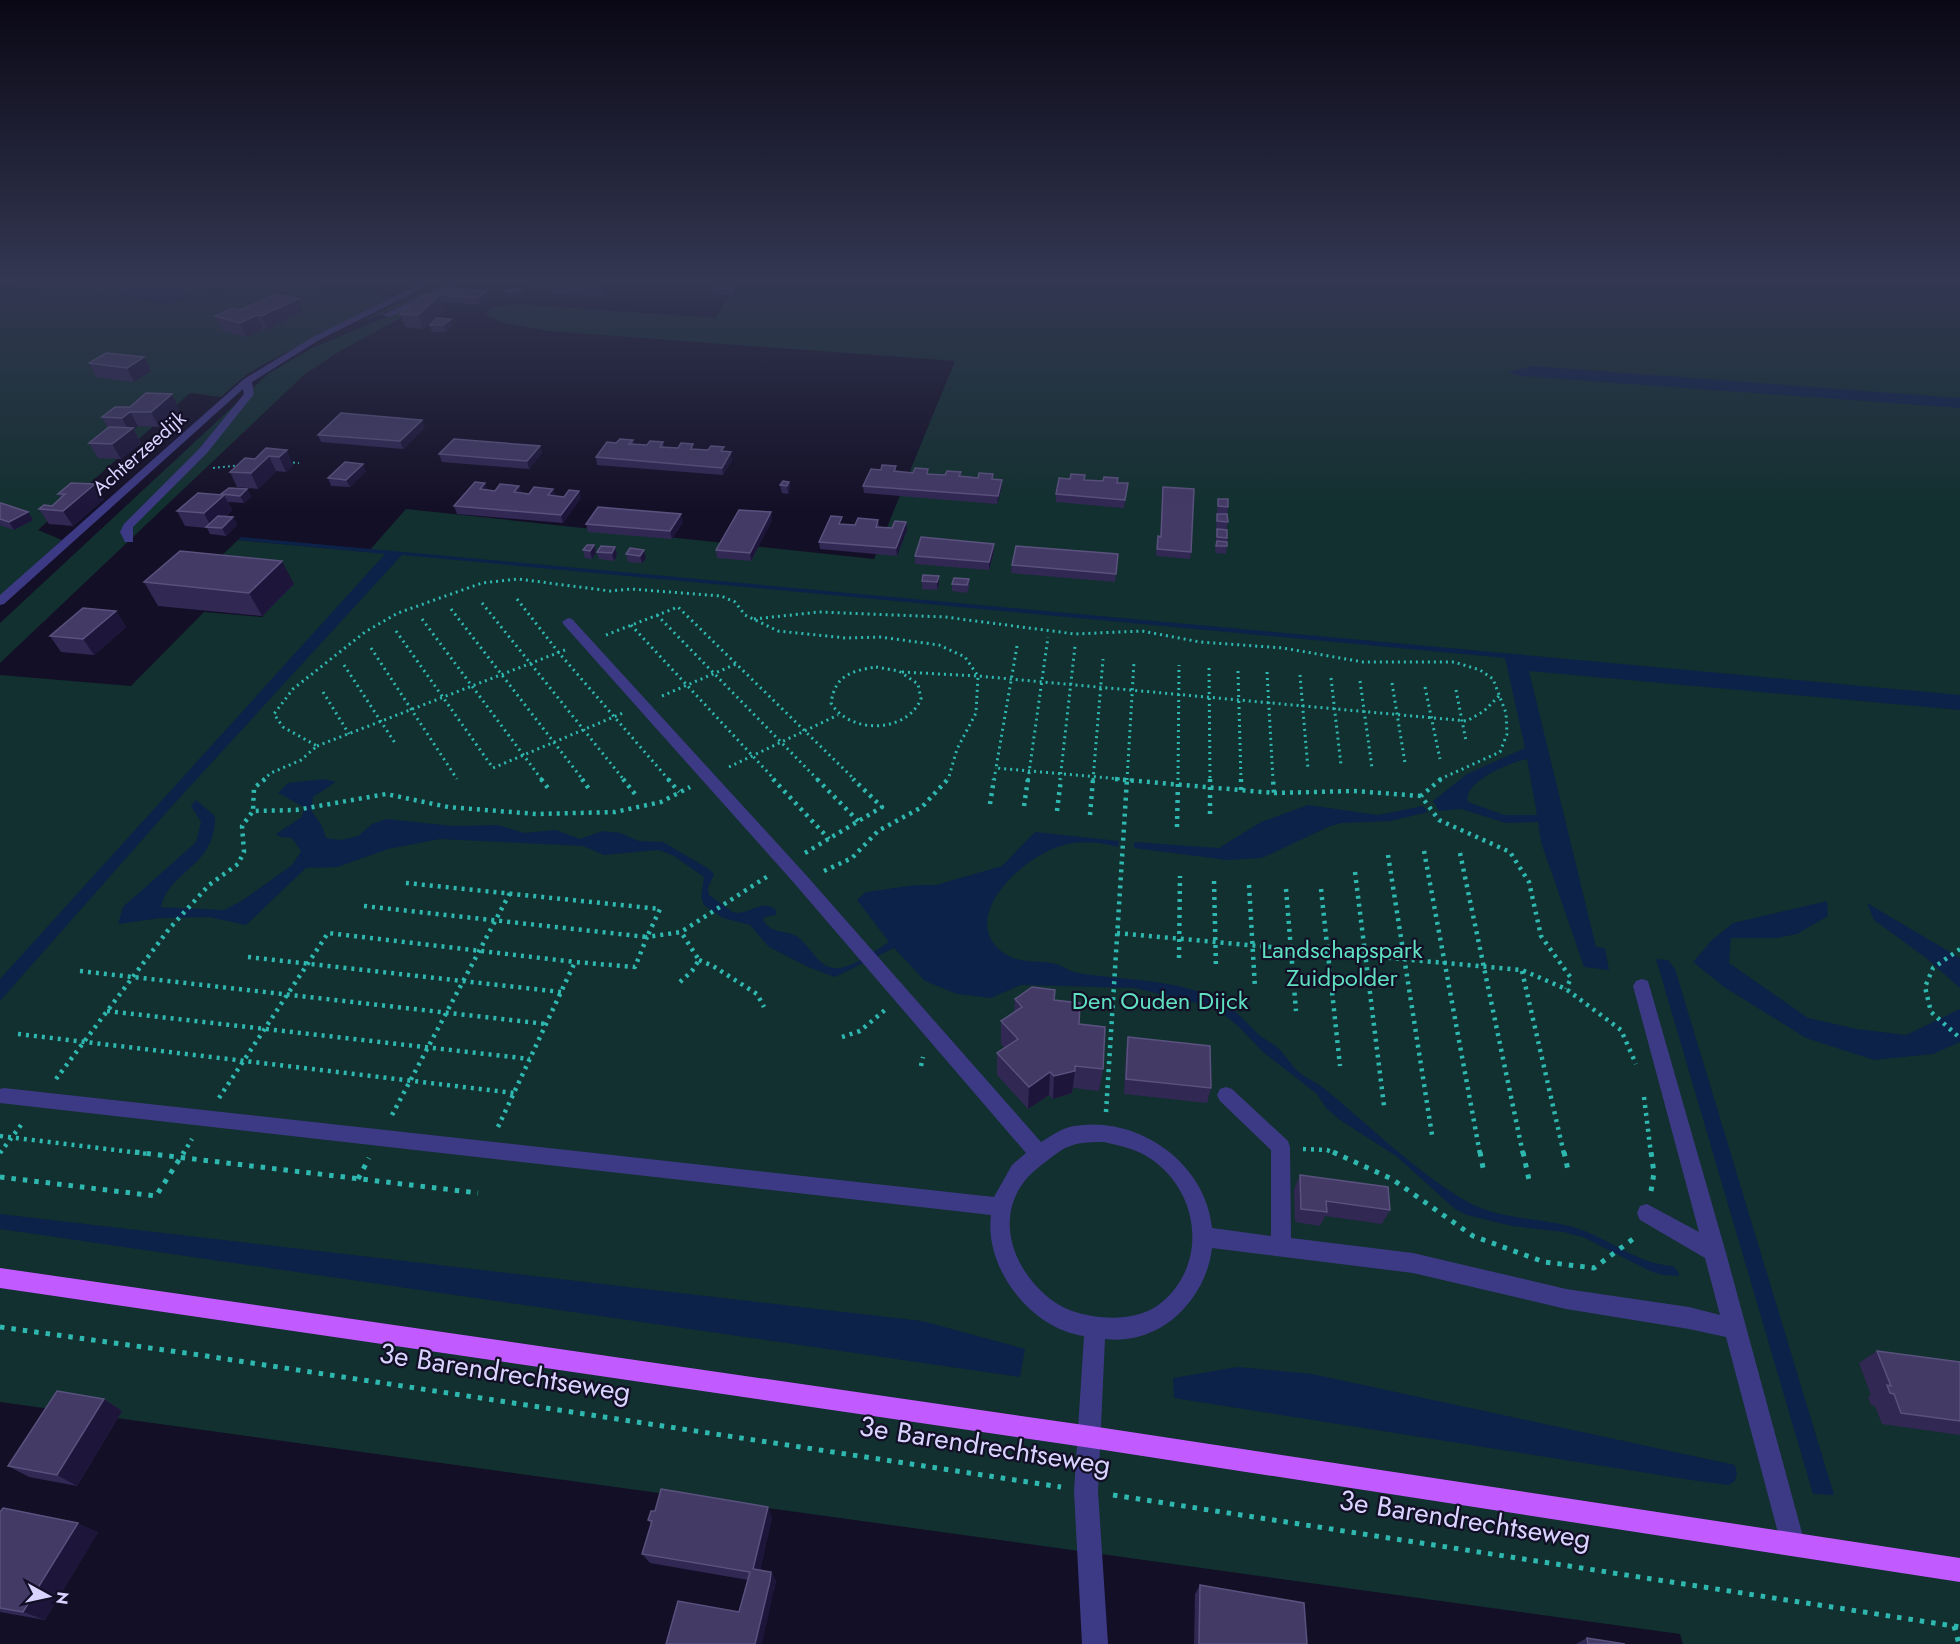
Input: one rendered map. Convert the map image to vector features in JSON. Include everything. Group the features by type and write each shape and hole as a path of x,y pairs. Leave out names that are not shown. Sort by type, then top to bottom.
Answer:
{"main road":[{"name":"3e Barendrechtseweg","path":"0,1278 1091,1437 1960,1570"}],"street":[{"name":"Achterzeedijk","path":"0,601 248,381 286,356"},
{"path":"129,540 126,532 128,526 185,469 249,394 248,381"},
{"path":"568,622 884,975 1038,1153"},
{"path":"1642,986 1793,1544"},
{"path":"1226,1095 1281,1147 1281,1246"},
{"path":"4,1096 1001,1207"},
{"path":"1104,1134 1135,1141 1162,1156 1184,1179 1199,1207 1204,1237 1199,1268 1184,1296 1160,1317 1129,1329 1095,1329 1058,1318 1028,1296 1007,1265 998,1231 1002,1198 1017,1169 1038,1153 1072,1136 1104,1134"},
{"path":"1647,1213 1716,1253"},
{"path":"1204,1237 1413,1263 1566,1299 1689,1318 1736,1329"},
{"path":"1095,1329 1091,1437 1086,1491 1095,1644"}],"path":[{"path":"280,461 299,463"},
{"path":"185,469 249,464"},
{"path":"518,599 559,653 679,792"},
{"path":"482,603 635,794"},
{"path":"451,609 589,789"},
{"path":"754,619 819,612 945,617 1075,633 1142,632 1200,642 1283,648 1363,662 1454,662 1480,670 1493,679 1506,713 1507,734 1500,752 1438,780 1421,796"},
{"path":"657,615 858,821"},
{"path":"422,619 548,788"},
{"path":"631,625 830,838"},
{"path":"396,632 493,768 736,664"},
{"path":"1024,806 1048,637"},
{"path":"990,804 1017,646"},
{"path":"1057,811 1075,646"},
{"path":"371,648 457,779"},
{"path":"1090,815 1103,659"},
{"path":"1104,1134 1134,662"},
{"path":"344,665 395,743"},
{"path":"1177,827 1179,665"},
{"path":"902,672 914,678 920,687 921,697 918,707 908,716 880,726 849,722 838,715 832,707 833,688 840,680 863,669 876,667 902,672 1100,687 1467,721 1484,711 1500,694"},
{"path":"1209,668 1210,818"},
{"path":"1238,671 1241,790"},
{"path":"1268,672 1274,792"},
{"path":"1300,675 1308,769"},
{"path":"1331,678 1341,765"},
{"path":"1360,681 1372,768"},
{"path":"1392,684 1405,763"},
{"path":"1425,687 1440,759"},
{"path":"1456,690 1466,741"},
{"path":"323,692 349,734"},
{"path":"296,810 386,794 448,807 537,814 615,812 661,802 707,777 838,715"},
{"path":"996,768 1241,790 1354,791 1421,796 1439,820 1510,852 1529,882 1541,936 1571,978 1566,989"},
{"path":"0,1153 169,929 209,885 238,864 244,852 242,826 253,811"},
{"path":"1424,851 1484,1173"},
{"path":"1460,853 1530,1180"},
{"path":"1389,855 1432,1135"},
{"path":"1355,872 1384,1106"},
{"path":"1179,958 1180,876"},
{"path":"1214,881 1216,969"},
{"path":"0,1178 156,1196 328,933 634,967 660,909 406,883"},
{"path":"1250,885 1255,988"},
{"path":"1321,888 1340,1066"},
{"path":"1286,889 1296,1011"},
{"path":"358,1179 510,893"},
{"path":"364,906 647,937 681,932 734,897"},
{"path":"681,932 699,960 758,994 764,1007"},
{"path":"1117,933 1522,970 1566,989 1621,1030 1638,1069"},
{"path":"1958,950 1932,968 1925,987 1931,1012 1960,1038"},
{"path":"248,957 561,992"},
{"path":"680,982 692,971 699,960"},
{"path":"488,1149 575,962"},
{"path":"1522,970 1568,1170"},
{"path":"80,971 546,1024"},
{"path":"842,1037 860,1031 902,996"},
{"path":"107,1011 530,1059"},
{"path":"18,1034 514,1093"},
{"path":"1281,1147 1327,1150 1354,1160 1392,1179 1473,1236 1544,1262 1594,1268 1645,1230 1654,1173 1644,1090"},
{"path":"0,1136 478,1193"},
{"name":"3e Barendrechtseweg","path":"0,1327 200,1355 1957,1626"},
{"path":"1957,1626 1959,1644"}],"green space":[{"path":"0,356 280,356 246,375 221,397 190,393 38,530 62,540 0,597"},
{"path":"299,356 333,356 304,375 0,663 0,623 269,373"},
{"name":"Landschapspark Zuidpolder","path":"884,356 1960,356 1960,1644 1683,1644 1680,1634 0,1402 0,675 131,686 204,612 262,617 290,586 199,577 238,540 368,552 406,509 874,559 955,361"}],"water":[{"path":"1532,366 1960,398 1960,408 1520,376 1508,372"},
{"path":"241,537 1960,695 1960,710 1529,671 1596,947 1605,948 1609,970 1584,967 1541,842 1538,822 1506,823 1461,809 1439,811 1433,801 1467,774 1525,748 1505,658 402,555 173,805 0,1001 0,979 385,554 238,540","holes":["1527,759 1537,815 1504,815 1468,802 1468,795 1472,787 1489,774"]},
{"path":"324,779 336,782 313,797 311,810 322,826 326,838 341,840 358,836 372,824 386,819 453,826 498,825 524,833 556,830 580,839 603,831 620,833 639,841 663,842 714,874 708,888 709,895 733,912 744,912 760,906 771,907 776,910 776,915 765,917 763,920 767,925 799,938 821,962 833,968 841,968 858,961 889,942 857,900 866,892 916,885 936,885 1002,866 1035,832 1119,841 1118,847 1090,842 1068,844 1045,852 1029,863 1013,876 990,907 987,924 991,940 1005,954 1015,959 1052,963 1072,971 1096,976 1168,984 1218,1000 1235,1011 1258,1034 1278,1048 1300,1073 1325,1089 1429,1176 1466,1201 1493,1212 1579,1229 1648,1261 1673,1266 1679,1276 1662,1275 1650,1271 1585,1238 1564,1232 1512,1226 1467,1215 1455,1209 1396,1156 1340,1120 1326,1108 1317,1094 1263,1052 1240,1028 1216,1008 1135,988 1021,985 991,998 957,994 925,981 894,948 835,977 808,967 769,947 750,925 723,918 704,905 701,897 704,877 674,856 659,850 604,855 583,846 440,839 388,849 338,867 306,868 246,925 209,917 161,918 118,924 123,907 196,842 201,822 191,806 196,800 215,816 213,833 201,857 173,884 161,907 224,910 243,900 292,865 301,851 292,838 280,837 276,834 302,817 304,807 278,793 288,783"},
{"path":"1308,805 1378,815 1423,806 1428,812 1391,821 1341,823 1262,858 1227,860 1134,848 1134,842 1219,848 1261,822"},
{"path":"1827,901 1828,916 1797,934 1777,938 1731,938 1729,963 1808,1018 1857,1029 1906,1035 1960,1009 1960,1042 1933,1054 1874,1060 1806,1038 1724,987 1693,962 1712,940 1733,923"},
{"path":"1867,903 1960,958 1960,988 1926,958 1874,920"},
{"path":"1656,959 1668,960 1675,969 1834,1495 1813,1494"},
{"path":"0,1214 922,1321 1025,1349 1020,1377 0,1229"},
{"path":"1237,1367 1312,1374 1735,1465 1737,1475 1734,1482 1728,1485 1691,1480 1174,1398 1173,1378"}],"building":[{"path":"101,356 144,357 127,368 89,363"},
{"path":"146,393 172,394 151,412 130,412 122,418 102,417 115,407 130,407"},
{"path":"341,413 422,420 400,441 318,435"},
{"path":"109,427 133,428 112,444 89,443"},
{"path":"454,439 540,446 527,461 439,454"},
{"path":"620,439 633,440 629,444 647,445 650,441 663,442 660,447 678,448 681,443 693,444 691,449 708,450 711,446 724,447 721,451 731,452 722,468 596,457 607,442 616,443"},
{"path":"266,448 287,450 279,457 269,456 251,473 230,472 245,458 255,459"},
{"path":"345,462 363,464 346,480 328,478"},
{"path":"882,465 896,466 894,471 913,473 915,468 928,469 927,474 945,475 947,471 961,472 959,476 978,478 979,473 993,474 992,479 1002,480 998,496 863,486 871,469 881,470"},
{"path":"1071,474 1085,475 1084,480 1103,481 1104,477 1118,478 1117,483 1128,483 1125,500 1056,494 1059,478 1070,479"},
{"path":"783,481 789,482 787,486 780,485"},
{"path":"475,482 485,483 480,489 495,491 500,484 519,486 514,492 529,494 534,487 553,489 548,495 564,497 569,490 579,491 561,515 454,506"},
{"path":"71,483 95,484 63,511 39,509 44,505 52,506 65,494 58,494"},
{"path":"1163,487 1194,489 1191,552 1157,549 1158,536 1161,537"},
{"path":"229,488 247,489 240,496 221,494"},
{"path":"198,493 224,495 204,513 177,511"},
{"path":"1218,499 1228,499 1228,507 1218,506"},
{"path":"0,503 28,512 9,522 0,519"},
{"path":"598,507 681,514 670,531 586,524"},
{"path":"739,510 771,512 750,553 716,550"},
{"path":"1217,514 1227,514 1228,522 1217,521"},
{"path":"218,516 233,517 222,528 206,527"},
{"path":"831,516 842,517 839,524 855,525 858,518 878,520 876,527 892,528 895,521 906,522 896,548 819,542"},
{"path":"1217,529 1227,530 1227,538 1217,537"},
{"path":"921,537 994,544 989,562 915,556"},
{"path":"1217,541 1227,542 1227,546 1216,546"},
{"path":"587,545 594,545 590,551 583,550"},
{"path":"601,546 615,547 612,553 597,552"},
{"path":"1016,546 1118,554 1116,574 1012,565"},
{"path":"630,548 644,550 640,556 626,554"},
{"path":"180,551 282,561 249,593 144,582"},
{"path":"923,575 939,576 937,582 922,581"},
{"path":"954,578 969,579 967,585 952,584"},
{"path":"83,608 116,611 83,639 50,636"},
{"path":"1032,987 1055,990 1054,1000 1080,1003 1079,1024 1105,1027 1103,1069 1075,1066 1075,1071 1054,1076 1050,1072 1029,1087 997,1053 1018,1039 1001,1021 1022,1007 1015,999"},
{"path":"1128,1037 1210,1046 1211,1088 1126,1079"},
{"path":"1300,1175 1388,1187 1390,1210 1326,1201 1327,1212 1301,1209"},
{"path":"1877,1351 1960,1362 1960,1421 1901,1413 1894,1394 1890,1393 1887,1385 1891,1386"},
{"path":"57,1391 104,1399 57,1475 8,1466"},
{"path":"661,1489 768,1507 753,1569 771,1572 755,1644 666,1644 678,1601 739,1612 750,1572 642,1554 652,1521 648,1520 651,1511 655,1511"},
{"path":"3,1508 78,1523 23,1612 0,1608 0,1512"},
{"path":"1200,1585 1304,1603 1307,1644 1199,1644"},
{"path":"1587,1638 1625,1644 1588,1644"}],"park label":[{"name":"Den Ouden Dijck","path":"1160,1001"}]}
